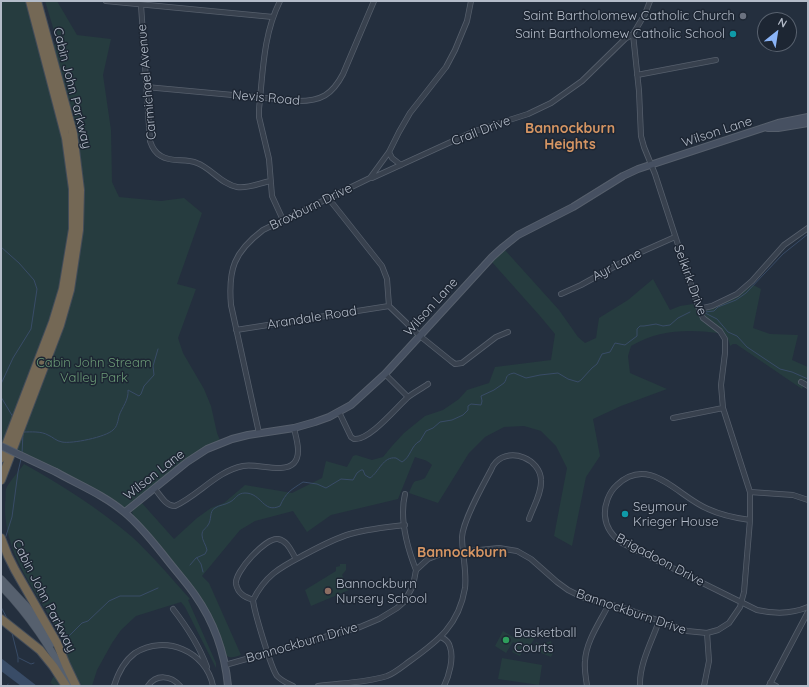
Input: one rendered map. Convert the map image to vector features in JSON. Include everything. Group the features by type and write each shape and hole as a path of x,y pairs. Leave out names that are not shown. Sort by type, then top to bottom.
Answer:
{"highway":[{"name":"Cabin John Parkway","path":"1,480 4,460 23,401 53,322 63,288 73,229 73,189 66,138 30,1"},
{"name":"Cabin John Parkway","path":"4,460 25,415 60,325 70,290 80,230 80,190 73,133 38,1"},
{"name":"Cabin John Parkway","path":"1,538 15,570 57,643 76,686"},
{"name":"Cabin John Parkway","path":"1,619 30,641 47,658 66,686"}],"main road":[{"name":"Wilson Lane","path":"124,512 187,462 207,449 232,439 294,428 315,422 339,412 360,398 385,374 492,257 513,239 573,207 623,176 651,165 778,123 808,117"},
{"name":"Wilson Lane","path":"764,128 778,128 808,123"},
{"path":"1,446 94,492 124,512 157,546 196,597 214,631 225,664 228,686"},
{"path":"1,579 45,640 71,686"},
{"path":"1,586 19,602 43,628 66,665"}],"street":[{"path":"106,1 273,17"},
{"path":"280,1 268,31 265,48 259,117 269,159 272,196 283,220"},
{"name":"Nevis Road","path":"146,87 260,98 311,101 324,96 333,90 338,84 374,1"},
{"name":"Broxburn Drive","path":"259,433 231,305 229,287 230,277 235,262 242,249 262,230 370,178 389,152 410,113 446,67 467,21 471,1"},
{"path":"633,34 645,14 650,1"},
{"name":"Carmichael Avenue","path":"141,5 150,141 153,149 159,155 168,160 187,160 196,162 227,184 234,187 270,182"},
{"name":"Selkirk Drive","path":"633,34 641,136 698,309 703,318 720,331 725,339 725,353 721,385 723,408 750,492 750,520 744,592 741,603"},
{"name":"Crail Drive","path":"370,178 474,131 528,114 551,103 582,81 625,39 633,34"},
{"path":"637,75 716,60"},
{"path":"389,152 392,158 401,165"},
{"path":"329,199 382,266 387,279 389,306 420,336 455,364 462,363 496,337 508,332"},
{"path":"698,309 712,306 737,294 752,281 784,246 808,228"},
{"name":"Ayr Lane","path":"561,294 581,285 639,253 675,237"},
{"name":"Arandale Road","path":"236,330 389,306"},
{"path":"385,374 408,397"},
{"path":"801,382 808,386"},
{"path":"339,412 351,436 354,439 361,438 379,426 408,397 428,384"},
{"path":"673,418 723,408"},
{"path":"154,488 166,502 172,506 175,506 231,470 252,465 280,468 293,464 297,458 298,452 294,428"},
{"path":"318,686 371,679 391,674 442,637 455,618 463,598 466,576 462,536 464,526 491,470 496,462 505,457 515,455 525,457 535,464 539,472 541,487 529,519"},
{"name":"Brigadoon Drive","path":"750,520 731,517 708,509 691,500 661,479 650,474 638,474 622,480 613,488 608,499 605,513 606,523 611,533 622,543 741,603 757,610 776,613 798,610 808,606"},
{"path":"750,492 793,494 808,500"},
{"path":"405,494 402,505 404,525 411,557 416,570"},
{"path":"293,686 284,682 277,675 268,653 253,600 258,590 269,576 281,567 328,543 350,534 404,525"},
{"path":"253,600 242,595 236,584 236,579 248,561 258,551 272,540 280,540 286,543 296,559"},
{"name":"Bannockburn Drive","path":"225,664 360,627 378,619 398,608 404,602 413,586 416,570 428,559 434,556 463,552 499,548 517,551 531,559 568,590 582,597 630,610 687,631 707,633 718,630 729,623 737,613 741,603"},
{"path":"587,686 585,671 586,653 609,604"},
{"path":"173,609 196,642 213,686"},
{"path":"776,686 769,684 808,612"},
{"path":"640,686 644,660 659,621"},
{"path":"704,686 709,661 707,633"},
{"path":"442,637 451,647 447,680 444,686"},
{"path":"114,686 118,674 125,662 135,654 147,648 160,645 173,646 186,650 197,658 206,668 211,680"},
{"path":"148,686 155,679 162,677 170,678 180,686"},
{"path":"371,679 371,686"}],"green space":[{"name":"Cabin John Stream Valley Park","path":"1,1 30,1 42,46 58,44 45,1 57,1 77,35 111,39 103,75 111,130 112,182 119,197 161,201 184,198 202,213 177,284 196,289 178,338 183,353 204,389 211,406 217,433 221,443 207,449 125,512 105,499 1,445"},
{"path":"504,249 559,310 578,337 585,343 596,338 599,318 628,300 653,279 670,310 680,306 693,304 702,320 718,333 695,331 673,332 652,337 631,346 628,356 630,373 667,389 621,406 593,419 600,456 586,477 572,546 554,536 567,468 556,446 541,431 524,426 504,427 485,437 469,453 438,503 409,493 414,482 425,478 432,465 415,457 398,499 331,515 307,532 293,511 255,521 240,530 202,576 209,583 241,655 231,657 225,655 210,617 135,520 132,512 134,508 141,502 174,539 197,518 211,508 224,503 245,485 292,493 322,478 326,461 347,467 353,456 356,455 372,460 383,457 404,433 425,416 443,410 459,399 467,390 489,383 495,367 551,360 555,334 491,261"},
{"path":"753,285 761,289 753,328 770,334 798,335 792,360 808,367 808,375 802,389 736,344 730,346 728,339 722,330 705,316 702,310 723,304"},
{"path":"24,464 93,506 139,543 190,599 188,600 216,663 216,668 181,602 136,616 121,630 97,670 92,686 81,686 80,682 79,686 56,686 50,683 68,652 19,563 11,544 6,525 6,489"},
{"path":"340,564 346,564 346,570 342,575 349,590 311,606 305,590 336,571 336,567 340,566"},
{"path":"520,630 535,638 531,644 534,646 536,642 544,646 545,643 551,641 553,653 551,657 529,648 528,651 524,649 520,656 512,652 516,644 513,642 506,653 495,646 503,631 515,638"},
{"path":"502,658 542,665 539,685 498,679"}],"water":[{"path":"1,658 37,686 21,686 1,671"}],"waterway":[{"path":"1,147 1,159"},
{"path":"705,312 714,311 718,307 736,300 746,293 783,254 808,234"},
{"path":"1,247 19,263 34,280 37,289 31,329 13,358 1,384"},
{"path":"190,565 196,558 205,554 207,550 202,533 209,523 213,509 230,502 240,494 251,494 266,505 274,508 280,506 284,497 303,482 317,484 326,488 341,479 353,480 357,473 361,470 363,470 365,475 370,478 388,459 396,458 402,462 405,460 426,431 433,428 440,422 452,420 463,415 468,410 468,406 471,404 481,405 481,396 504,383 509,375 514,373 526,378 558,373 568,379 578,382 597,364 602,354 610,352 615,343 625,345 637,336 637,329 640,326 656,324 663,326 670,325 678,318 690,312"},
{"path":"705,313 717,319 728,332 737,336 747,347 780,369 792,372 808,379"},
{"path":"24,432 42,433 62,442 73,442 89,439 109,433 116,426 126,400 128,390 139,396 144,386 154,375 153,366 158,349"},
{"path":"1,397 13,417"},
{"path":"22,454 23,433"},
{"path":"5,539 12,517 21,459"},
{"path":"1,554 2,550"},
{"path":"197,558 201,564 203,572"},
{"path":"65,640 82,623 88,621 109,601 120,596 140,596 158,588"},
{"path":"1,607 8,620"},
{"path":"12,633 18,662"},
{"path":"19,658 31,664 34,663"}],"place":[{"name":"Saint Bartholomew Catholic Church","path":"743,16"},
{"name":"Saint Bartholomew Catholic School","path":"733,34"},
{"name":"Seymour Krieger House","path":"625,514"},
{"name":"Bannockburn Nursery School","path":"328,591"},
{"name":"Basketball Courts","path":"506,640"}],"district":[{"name":"Bannockburn Heights","path":"570,138"},
{"name":"Bannockburn","path":"462,553"}]}
